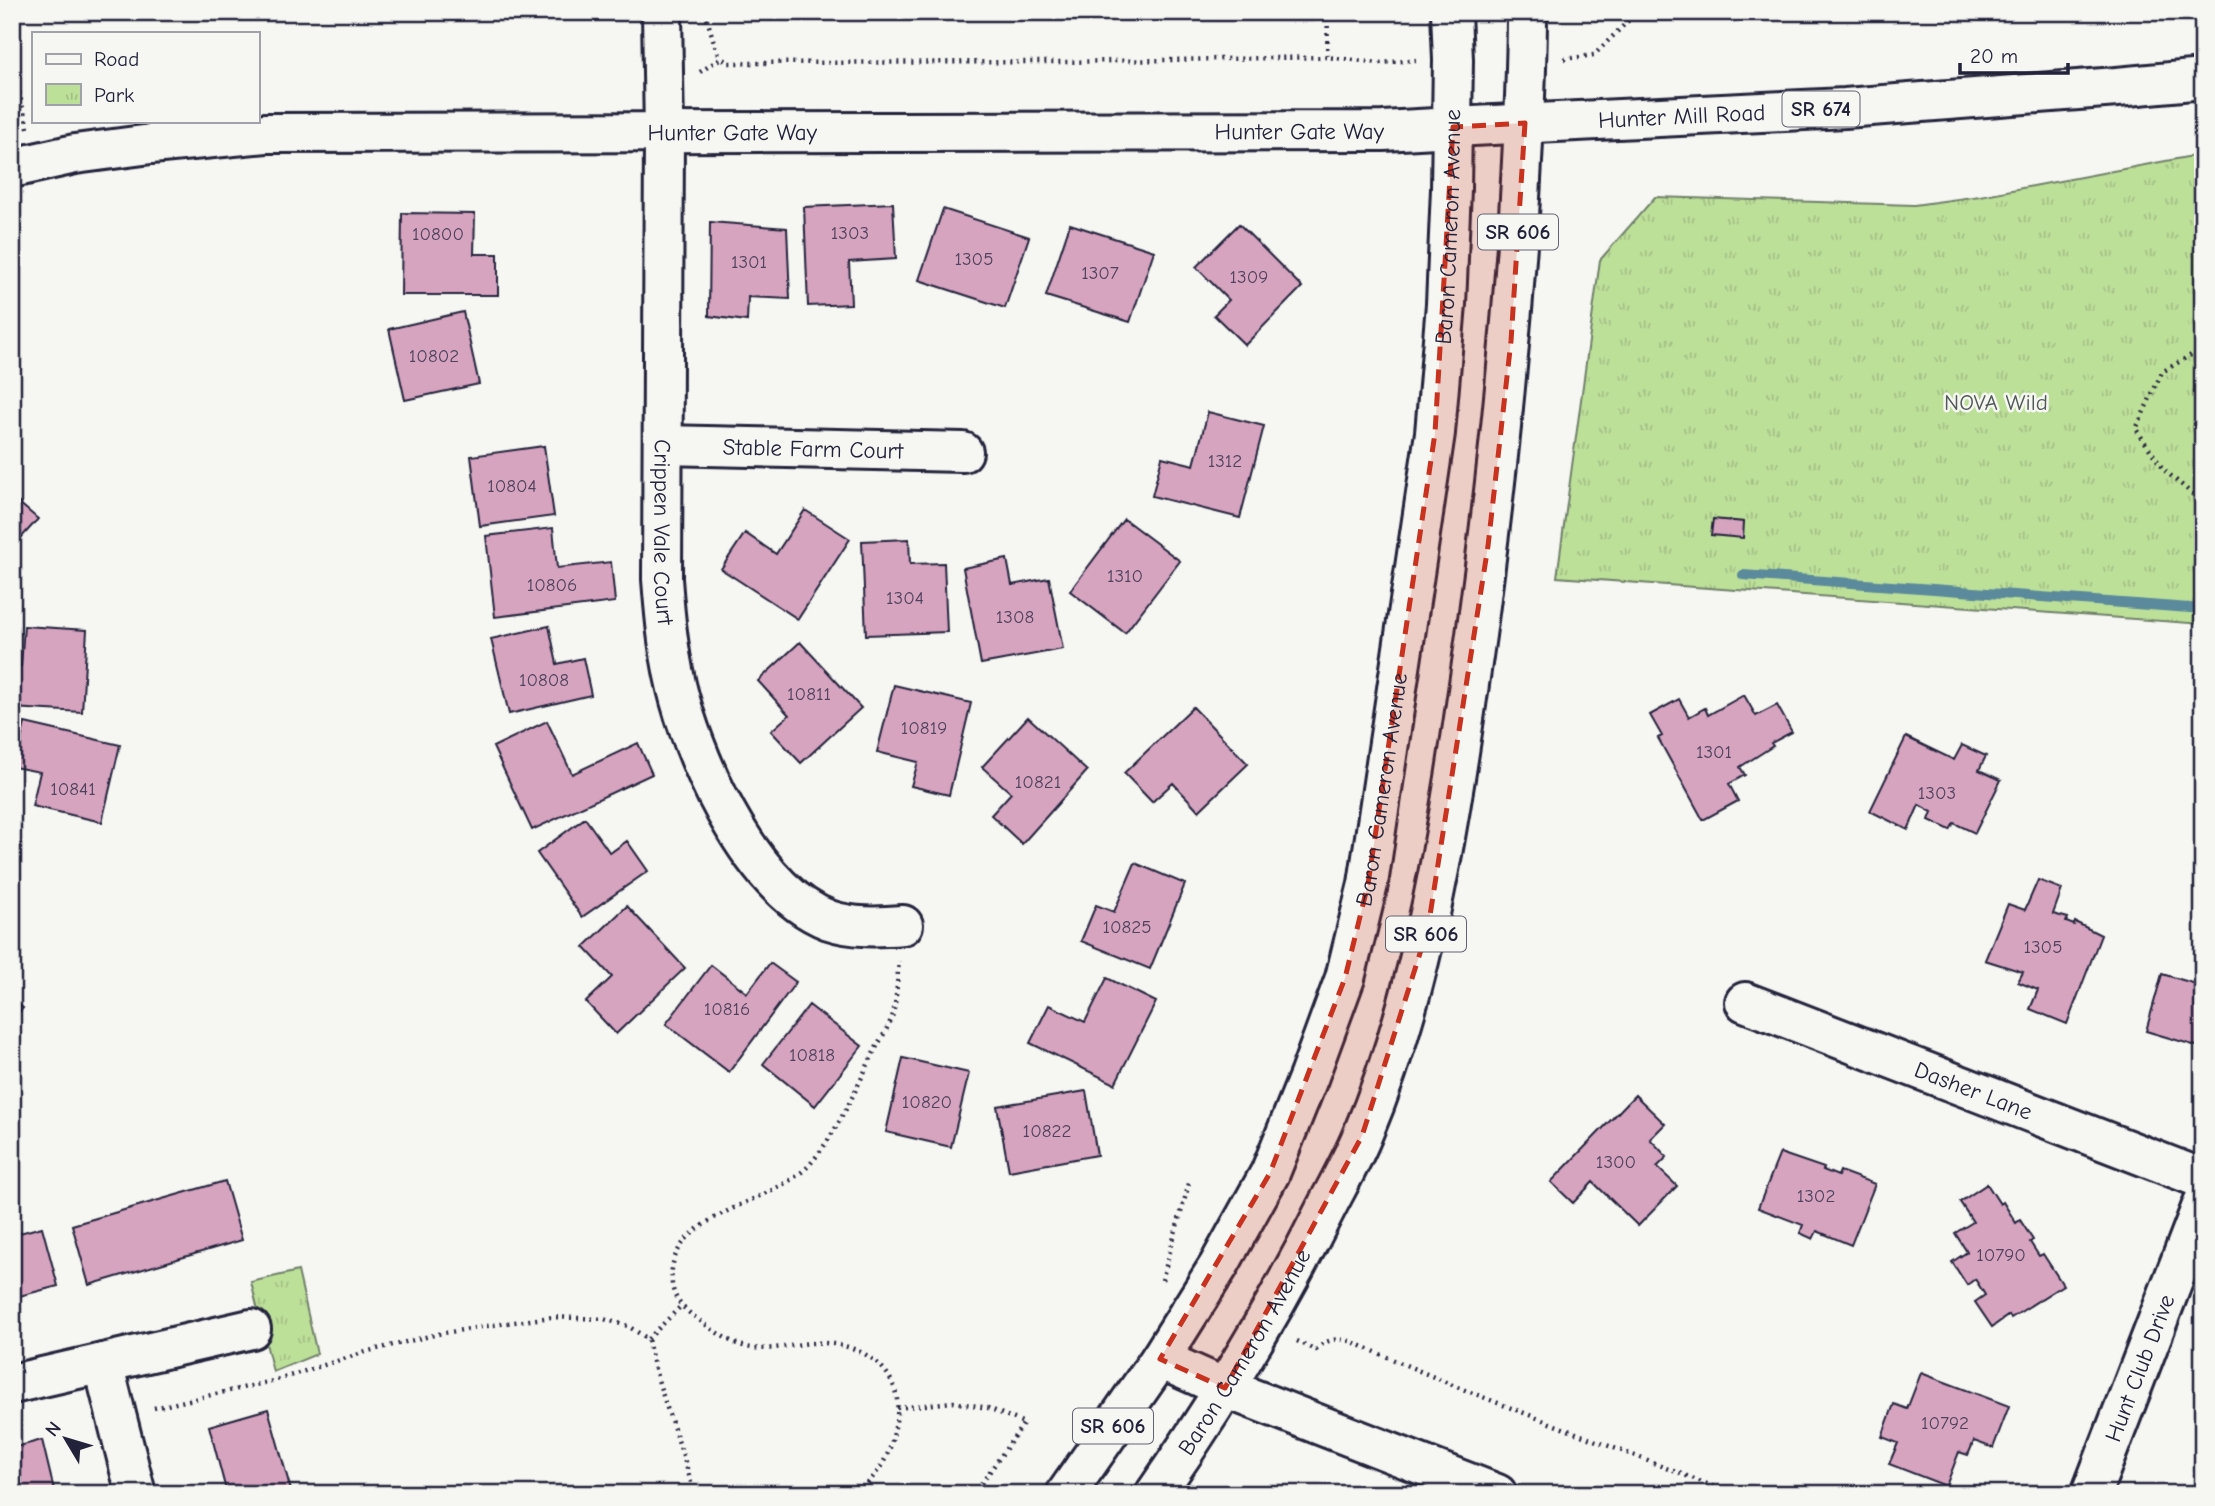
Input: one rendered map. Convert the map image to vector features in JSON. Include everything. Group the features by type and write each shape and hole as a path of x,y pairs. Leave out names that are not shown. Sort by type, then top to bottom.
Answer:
{"street":[{"name":"Crippen Vale Court","path":"662,12 662,579 666,629 680,700 700,759 718,797 770,878 796,902 829,920 867,928 903,925"},
{"name":"Baron Cameron Avenue","path":"1066,1494 1160,1359 1219,1265 1270,1173 1345,978 1368,884 1435,433 1446,304 1453,127 1451,12"},
{"name":"Baron Cameron Avenue","path":"1155,1494 1264,1325 1362,1136 1397,1039 1428,928 1456,779 1488,546 1511,341 1525,123 1527,12"},
{"name":"Hunter Mill Road","path":"1453,127 1845,108 2203,79"},
{"name":"Hunter Gate Way","path":"12,168 75,154 266,133 1383,131 1453,127"},
{"name":"Stable Farm Court","path":"663,445 963,452"},
{"name":"Dasher Lane","path":"1745,1002 2203,1179"},
{"name":"Hunt Club Drive","path":"2091,1494 2203,1203"},
{"path":"12,1384 251,1329"},
{"path":"1160,1359 1225,1388 1497,1494"},
{"path":"103,1363 136,1494"}],"path":[{"path":"705,12 720,58 729,63 1061,62 1327,57 1380,63"},
{"path":"1327,57 1328,12"},
{"path":"663,73 701,72 720,58"},
{"path":"2203,348 2162,372 2136,429 2164,470 2203,503"},
{"path":"858,1494 881,1470 893,1440 897,1408 895,1385 882,1366 857,1349 824,1343 776,1349 741,1346 711,1329 681,1306 672,1285 673,1262 683,1241 710,1220 789,1181 810,1164 829,1138 892,1014 903,925"},
{"path":"1189,1180 1162,1280 1198,1296"},
{"path":"648,1339 681,1306"},
{"path":"116,1416 272,1381 369,1351 438,1334 552,1317 604,1319 628,1326 648,1339 651,1356 685,1455 694,1494"},
{"path":"1264,1325 1315,1350 1325,1341 1336,1338 1367,1347 1457,1387 1733,1494"},
{"path":"897,1408 953,1402 988,1408 1024,1423 974,1494"}],"highlighted area":[{"path":"1525,123 1511,341 1488,546 1428,928 1362,1136 1225,1388 1160,1359 1270,1173 1345,978 1368,884 1435,433 1453,127"}],"shaded area":[{"path":"900,12 1311,12 1315,23 901,16"}],"green space":[{"name":"NOVA Wild","path":"2203,154 2203,624 1557,577 1600,260 1655,197 1914,205 1980,196"},
{"path":"298,1271 317,1354 273,1372 251,1282"}],"building":[{"path":"893,203 896,259 849,262 851,304 808,306 804,207"},
{"path":"943,209 1029,237 1005,308 919,280"},
{"path":"402,213 475,214 474,254 498,254 498,295 401,295"},
{"path":"710,222 787,228 790,299 748,297 747,321 709,316"},
{"path":"1070,224 1154,251 1130,322 1046,296"},
{"path":"1239,224 1302,287 1245,345 1214,315 1229,300 1196,267"},
{"path":"463,312 479,384 405,400 389,329"},
{"path":"1208,412 1264,426 1240,518 1152,496 1162,457 1194,465"},
{"path":"544,446 554,516 480,526 471,456"},
{"path":"12,497 38,519 12,548"},
{"path":"805,510 850,539 798,619 721,569 745,533 776,554"},
{"path":"1124,519 1180,561 1125,633 1070,591"},
{"path":"1713,519 1744,522 1743,538 1711,535"},
{"path":"553,528 557,568 611,562 615,602 495,617 486,536"},
{"path":"909,539 910,564 944,563 947,632 866,635 862,541"},
{"path":"1007,559 1012,585 1049,578 1063,649 981,664 963,568"},
{"path":"24,626 87,630 82,712 12,708 12,665 21,666"},
{"path":"549,626 557,664 583,658 591,695 509,714 491,639"},
{"path":"800,642 861,708 801,763 771,731 789,715 758,681"},
{"path":"894,685 971,703 949,795 911,786 918,762 877,752"},
{"path":"1744,695 1756,716 1777,705 1792,732 1771,743 1773,746 1740,767 1745,775 1729,784 1738,801 1703,820 1658,738 1662,736 1650,715 1679,699 1689,717 1705,708 1708,715"},
{"path":"1193,707 1248,764 1199,811 1173,783 1152,802 1124,773"},
{"path":"1028,717 1087,771 1022,844 991,815 1011,793 982,767"},
{"path":"547,721 572,774 638,743 652,774 532,830 493,747"},
{"path":"25,723 120,745 102,822 32,806 40,772 14,767"},
{"path":"1906,737 1954,760 1962,745 1986,756 1979,770 2001,780 1975,833 1954,823 1950,830 1929,820 1932,812 1919,805 1908,830 1870,811"},
{"path":"585,818 610,853 627,841 648,871 582,917 537,853"},
{"path":"1135,863 1185,884 1150,969 1081,941 1096,905 1114,912"},
{"path":"2038,880 2062,889 2053,914 2068,918 2066,922 2074,925 2075,922 2101,935 2067,1024 2030,1009 2038,990 2018,982 2023,972 1985,960 2008,904 2025,910"},
{"path":"627,906 685,968 616,1034 586,1002 612,977 584,947"},
{"path":"770,963 796,982 729,1072 666,1024 711,965 747,993"},
{"path":"2162,974 2203,986 2203,1048 2146,1031"},
{"path":"1107,978 1156,1002 1115,1084 1030,1043 1049,1005 1085,1022"},
{"path":"12,999 23,1008 12,1019"},
{"path":"809,1005 862,1046 815,1106 763,1064"},
{"path":"903,1058 969,1073 951,1147 886,1132"},
{"path":"1086,1091 1097,1155 1009,1171 997,1106"},
{"path":"1635,1095 1665,1124 1650,1139 1667,1157 1657,1167 1677,1186 1638,1226 1593,1182 1573,1203 1551,1182"},
{"path":"1780,1153 1824,1168 1823,1170 1838,1176 1840,1171 1875,1184 1851,1245 1817,1231 1813,1239 1800,1233 1803,1225 1758,1208"},
{"path":"225,1181 242,1240 89,1285 72,1225"},
{"path":"1987,1184 2016,1223 2020,1220 2033,1240 2030,1242 2039,1256 2043,1254 2063,1285 1992,1327 1975,1302 1985,1295 1975,1279 1967,1285 1952,1262 1967,1252 1955,1233 1973,1222 1960,1202"},
{"path":"42,1227 58,1286 12,1298 12,1235"},
{"path":"1921,1373 2009,1406 1993,1448 1974,1441 1968,1455 1959,1452 1946,1486 1889,1464 1898,1443 1882,1437 1894,1404 1907,1409"},
{"path":"268,1409 292,1494 227,1494 209,1426"},
{"path":"42,1440 55,1494 12,1494 12,1448"}],"waterway":[{"path":"1743,575 2203,609"}]}
